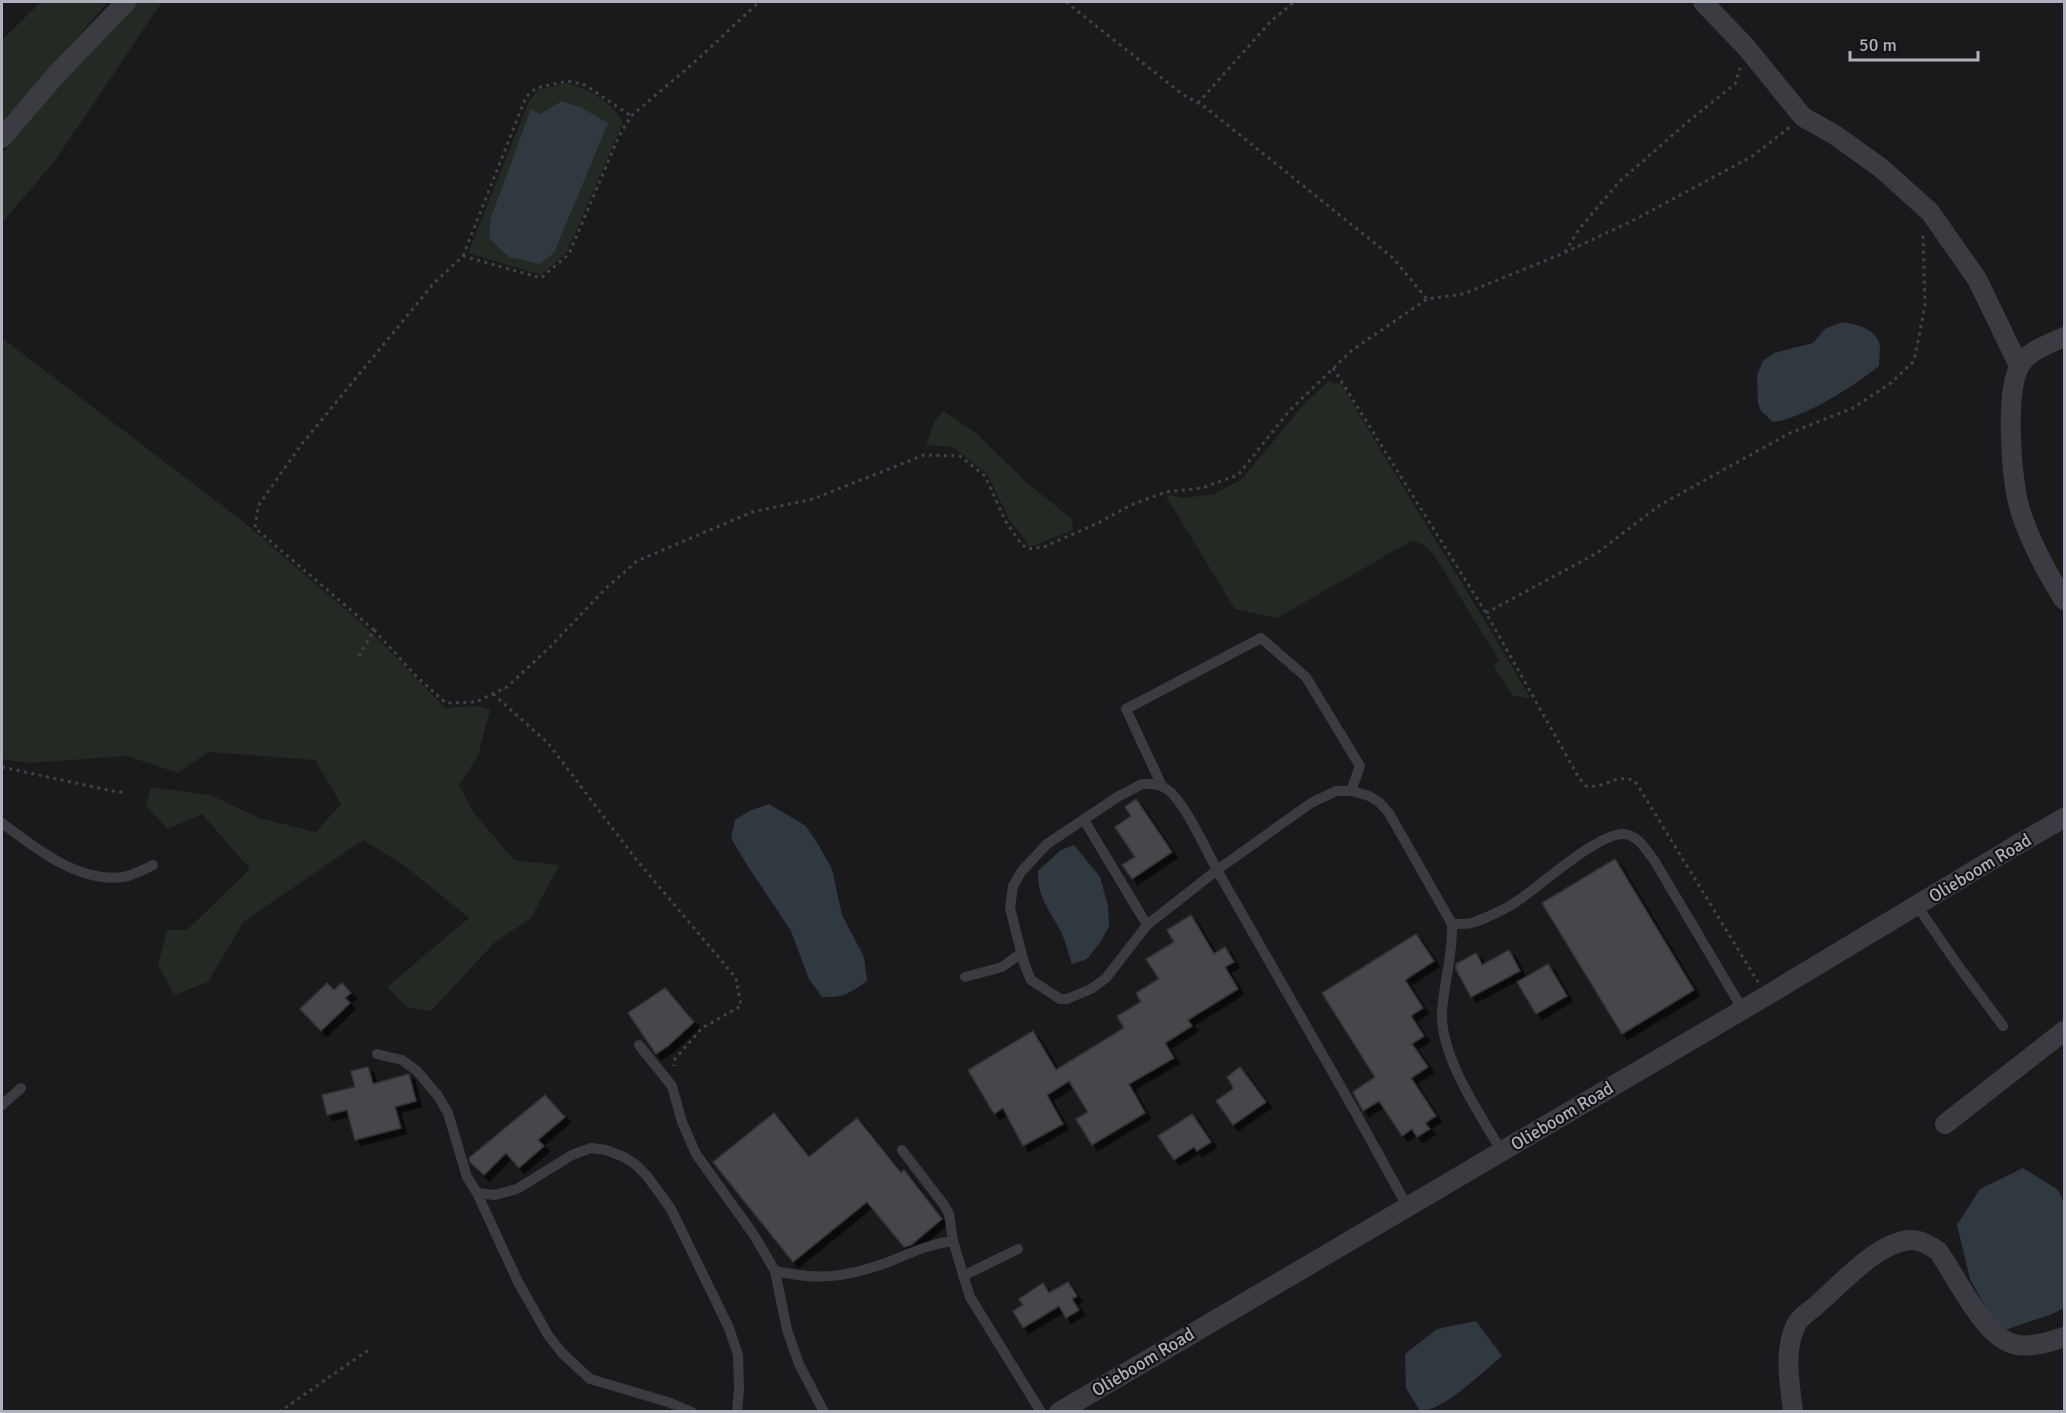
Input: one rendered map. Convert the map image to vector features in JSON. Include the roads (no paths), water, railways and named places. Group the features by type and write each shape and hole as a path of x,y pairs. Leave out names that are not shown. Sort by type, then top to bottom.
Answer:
{"street":[{"path":"2,138 55,76 126,2"},
{"path":"1703,2 1746,47 1803,117 1835,135 1881,168 1930,212 1977,279 2019,366"},
{"path":"2064,337 2042,346 2026,357 2019,366 2011,392 2020,510 2045,567 2064,600"},
{"name":"Olieboom Road","path":"1059,1412 1743,1010 2064,818"},
{"path":"1945,1124 2064,1031"},
{"path":"1793,1412 1788,1360 1797,1322 1862,1265 1880,1252 1906,1240 1926,1243 1938,1251 1988,1326 2005,1341 2016,1345 2027,1345 2064,1337"}],"lane":[{"path":"1351,791 1360,766 1306,677 1261,638 1126,709 1161,786 1174,797 1184,812 1407,1206"},
{"path":"1161,786 1142,784 1119,796 1047,844 1021,872 1013,886 1010,908 1021,953 1031,980 1054,996 1067,999 1091,989 1106,978 1147,926 1217,870 1311,803 1336,791 1351,791 1379,802 1389,813 1452,924 1452,944 1442,1013 1446,1043 1467,1093 1502,1152"},
{"path":"1084,820 1147,926"},
{"path":"2,823 38,850 61,864 79,871 109,878 135,874 153,865"},
{"path":"1452,924 1472,924 1495,913 1515,903 1603,840 1622,833 1632,835 1654,860 1743,1010"},
{"path":"1917,906 2003,1026"},
{"path":"965,977 1002,967 1021,953"},
{"path":"639,1045 672,1086 682,1122 696,1154 754,1235 775,1271 787,1330 799,1364 824,1412"},
{"path":"378,1054 402,1060 417,1071 438,1096 448,1113 467,1177 477,1193 518,1282 548,1335 562,1353 590,1379 668,1402 692,1412"},
{"path":"2,1105 21,1088"},
{"path":"477,1193 495,1195 517,1189 572,1155 591,1148 606,1149 624,1156 635,1164 647,1176 671,1209 729,1328 738,1355 737,1412"},
{"path":"902,1150 949,1214 953,1241 976,1309 1041,1412"},
{"path":"775,1271 812,1277 846,1274 883,1264 922,1247 953,1241"},
{"path":"963,1276 1018,1249"}]}
